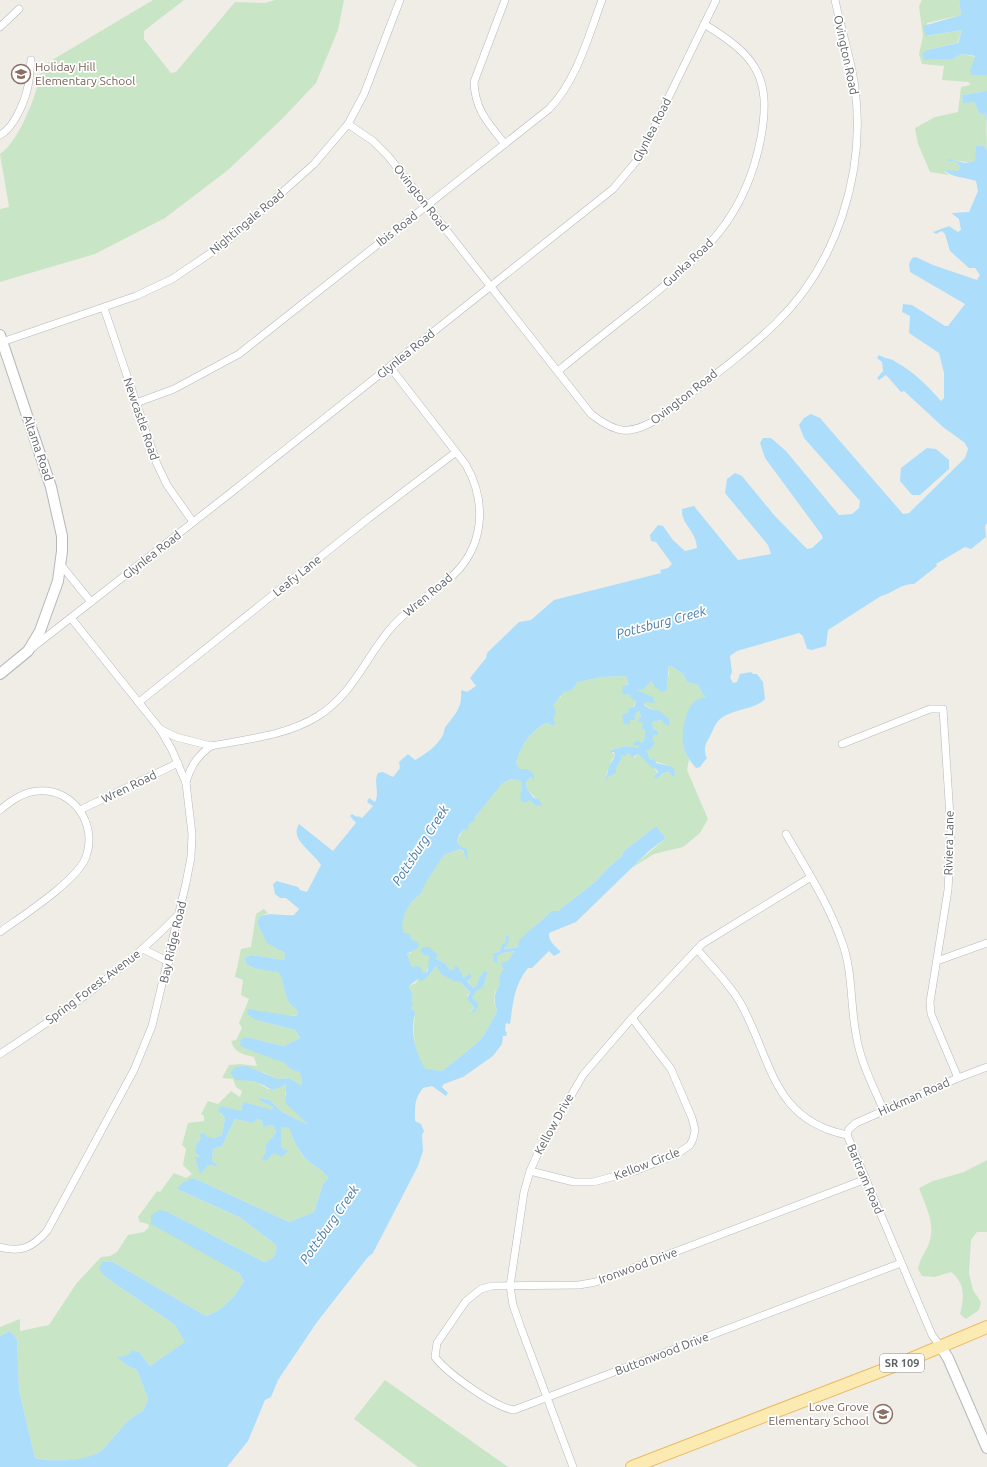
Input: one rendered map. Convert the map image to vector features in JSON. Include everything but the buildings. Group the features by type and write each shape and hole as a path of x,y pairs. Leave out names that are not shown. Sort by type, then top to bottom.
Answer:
{"main road":[{"name":"SR 109","path":"632,1467 941,1347 987,1327"}],"street":[{"name":"Nightingale Road","path":"1,338 104,308 136,296 172,279 224,244 314,164 348,124 364,94 400,0"},
{"path":"504,0 474,82 478,107 505,144"},
{"name":"Ibis Road","path":"136,403 174,389 238,354 549,109 569,84 602,0"},
{"name":"Glynlea Road","path":"0,674 604,198 625,176 644,148 716,0"},
{"name":"Ovington Road","path":"348,124 373,141 388,156 591,414 605,424 617,429 630,430 642,428 658,418 762,336 777,322 808,284 821,262 841,221 851,186 856,156 857,122 855,89 835,0"},
{"path":"0,27 19,9"},
{"name":"Gunka Road","path":"558,371 698,258 723,228 743,196 755,166 762,134 765,109 763,88 758,74 745,53 704,24"},
{"path":"0,135 12,122 24,98 28,86 31,60"},
{"name":"Newcastle Road","path":"104,308 157,464 167,484 193,522"},
{"name":"Altama Road","path":"1,338 51,487 62,536 61,565"},
{"name":"Wren Road","path":"160,729 176,736 211,746 282,732 304,724 329,709 358,678 391,628 400,618 450,578 463,563 478,538 481,522 480,500 472,474 390,367"},
{"name":"Leafy Lane","path":"139,702 369,518 456,452"},
{"path":"61,565 92,602"},
{"name":"Glynlea Road","path":"28,651 47,615 58,581 61,565"},
{"name":"Bay Ridge Road","path":"0,1247 19,1250 28,1248 38,1242 47,1231 143,1050 152,1026 168,962 191,858 192,834 186,783 178,763 160,729 71,618"},
{"name":"Riviera Lane","path":"842,744 930,709 943,709 951,832 948,890 930,1002 931,1014 958,1078"},
{"path":"186,783 189,771 196,760 202,752 211,746"},
{"name":"Wren Road","path":"80,810 178,763"},
{"path":"0,810 21,796 39,791 51,792 76,805 80,810 89,830 89,843 86,857 80,869 54,893 0,932"},
{"path":"786,834 822,896 842,942 851,980 858,1045 865,1067 884,1111"},
{"name":"Kellow Drive","path":"573,1467 548,1398 520,1328 510,1286 524,1192 530,1171 538,1153 582,1075 632,1018 697,949 715,936 811,877"},
{"name":"Spring Forest Avenue","path":"0,1054 85,995 143,949 179,913"},
{"path":"937,961 987,943"},
{"path":"143,949 168,962"},
{"name":"Bartram Road","path":"697,949 732,990 741,1003 777,1086 785,1100 808,1120 821,1127 847,1135 932,1335 948,1358 987,1448"},
{"name":"Kellow Circle","path":"530,1171 574,1182 593,1182 635,1171 677,1154 694,1139 695,1130 692,1118 671,1069 632,1018"},
{"name":"Hickman Road","path":"847,1135 849,1129 856,1123 958,1078 987,1067"},
{"name":"Ironwood Drive","path":"435,1357 437,1343 472,1295 480,1289 492,1286 578,1285 596,1282 866,1179"},
{"name":"Buttonwood Drive","path":"435,1357 443,1367 498,1405 506,1409 514,1410 901,1263"}],"green space":[{"path":"153,0 184,0 144,31 144,39 171,73 176,72 235,2 265,3 275,0 344,0 338,30 316,83 283,118 228,170 165,218 95,254 0,282 0,209 9,207 0,154 15,138 21,127 33,101 42,66"},
{"path":"922,0 959,0 961,15 927,23 927,36 962,30 957,43 927,50 953,59 962,54 976,57 973,75 987,76 987,91 962,95 963,102 974,102 980,115 986,113 987,150 984,146 975,161 948,161 956,162 960,167 958,171 944,171 949,175 930,172 918,144 915,128 935,117 958,112 961,87 970,85 969,82 942,80 944,66 922,64 919,54 923,36 919,6"},
{"path":"671,666 683,674 687,682 698,685 706,697 684,730 683,747 689,760 687,770 708,819 700,833 683,847 654,854 630,869 666,838 656,826 624,851 621,857 595,882 558,911 553,912 541,920 530,931 518,947 505,949 506,942 502,944 499,952 493,953 497,962 497,956 503,953 516,951 504,968 500,985 495,992 494,1001 497,1011 484,1035 476,1044 442,1071 426,1070 418,1058 414,1033 415,1018 411,1008 411,998 413,996 409,986 416,983 418,979 427,978 436,966 449,978 460,982 470,992 467,996 475,1008 469,1012 475,1012 478,1008 472,998 475,991 483,987 488,971 483,972 479,977 476,988 474,988 456,969 450,970 445,963 436,959 436,953 433,951 429,956 430,962 426,973 412,967 407,954 411,953 412,940 404,933 402,929 402,922 407,908 421,894 424,884 444,855 460,849 468,857 457,842 458,839 464,829 475,820 475,817 502,784 511,779 521,781 524,792 529,800 535,805 540,803 527,789 526,782 531,777 535,780 528,769 520,769 516,763 524,744 535,731 546,723 553,726 553,705 557,698 560,698 564,691 572,690 578,682 602,677 626,676 629,694 636,700 626,723 639,711 645,730 644,741 639,745 639,748 626,746 611,750 615,756 612,759 606,775 608,777 621,760 621,755 627,753 634,758 637,754 648,761 656,770 658,778 663,773 669,772 674,776 675,774 670,766 651,760 645,750 655,734 658,735 654,730 652,722 663,721 667,718 644,704 645,702 650,702 636,690 646,687 652,681 666,679 669,674 668,667"},
{"path":"264,909 268,913 260,916 257,923 267,942 285,953 284,960 252,955 244,958 247,965 257,969 278,971 283,982 288,1001 297,1010 298,1015 256,1020 295,1030 300,1038 284,1046 246,1037 241,1047 285,1062 289,1068 300,1073 302,1082 301,1085 289,1078 278,1079 262,1072 250,1081 257,1082 268,1089 286,1084 287,1087 285,1094 311,1126 282,1112 270,1100 259,1097 262,1102 273,1107 272,1111 243,1102 241,1111 220,1113 225,1118 222,1135 214,1138 201,1138 196,1145 195,1152 200,1157 196,1157 209,1165 218,1167 212,1160 213,1149 222,1146 235,1119 253,1123 258,1119 262,1121 263,1127 273,1125 276,1132 271,1138 274,1153 281,1147 281,1126 289,1128 294,1142 302,1155 322,1171 328,1178 323,1184 314,1212 289,1222 194,1178 177,1189 241,1218 276,1245 274,1256 264,1262 168,1212 239,1273 244,1281 237,1293 224,1306 206,1316 113,1262 103,1261 104,1276 175,1325 186,1342 150,1366 140,1353 118,1357 128,1366 137,1370 148,1399 143,1411 131,1418 97,1454 80,1459 61,1461 35,1458 19,1390 17,1339 10,1331 0,1336 0,1327 20,1319 20,1331 49,1325 76,1284 101,1257 110,1256 117,1252 128,1235 144,1232 149,1227 148,1224 140,1222 138,1217 157,1191 160,1192 174,1173 186,1178 192,1174 183,1165 186,1149 182,1145 188,1123 204,1121 204,1116 201,1114 208,1101 218,1104 231,1091 240,1097 242,1091 236,1087 233,1079 222,1078 229,1065 241,1064 257,1066 254,1057 237,1051 231,1041 236,1040 242,1028 239,1023 249,999 241,995 243,980 235,977 241,949 251,947 256,914"},
{"path":"987,1160 987,1232 977,1232 971,1240 969,1273 973,1290 981,1302 979,1310 966,1319 960,1314 963,1292 956,1277 951,1272 935,1277 922,1276 918,1269 920,1261 929,1244 931,1233 929,1214 919,1188 933,1181 964,1172"},
{"path":"385,1380 508,1467 418,1467 354,1419"}],"water":[{"path":"959,0 987,0 987,76 972,75 970,71 975,56 962,54 953,59 924,60 922,54 927,50 958,43 962,30 926,36 923,26 961,15"},
{"path":"987,91 987,127 986,113 980,115 974,102 963,103 962,95"},
{"name":"Pottsburg Creek","path":"976,146 984,146 987,150 986,537 971,549 965,547 936,564 937,566 914,584 905,585 881,596 828,630 826,646 812,650 807,649 803,636 799,633 737,651 730,656 732,672 730,677 733,683 737,682 740,674 751,672 753,674 757,674 763,682 765,699 754,706 729,714 718,721 706,745 705,752 707,758 700,767 696,768 688,757 683,744 684,722 689,708 697,700 706,697 698,685 687,682 683,674 671,666 668,667 667,690 662,692 654,686 652,681 644,689 637,690 653,697 655,703 645,702 644,705 650,709 660,711 669,719 669,726 664,724 661,720 652,722 654,730 658,731 658,735 654,735 652,740 655,743 651,749 646,751 651,760 655,759 656,763 670,766 674,769 675,775 673,777 669,772 663,773 655,779 654,777 658,772 656,769 650,766 637,754 632,758 631,755 627,753 626,756 621,755 621,760 616,768 616,773 608,777 605,783 609,766 615,756 614,752 611,752 611,750 626,746 639,748 639,745 635,746 633,743 638,740 641,743 644,741 645,730 642,729 643,722 640,723 638,720 641,717 639,711 635,715 635,720 630,720 630,725 626,723 624,725 622,715 629,712 628,708 634,707 636,701 631,698 629,694 625,695 622,692 623,686 628,685 626,676 602,677 578,682 572,690 564,692 553,705 556,712 553,720 556,722 553,726 546,723 531,735 521,750 516,763 520,769 528,769 534,774 534,782 531,777 526,782 527,789 534,798 539,799 542,806 535,805 529,800 524,803 521,800 521,781 511,779 502,784 475,817 475,820 468,825 469,830 464,829 459,835 457,842 461,847 467,849 468,862 463,851 460,849 444,855 425,884 421,894 409,906 404,916 404,933 410,934 412,940 418,942 419,947 407,954 412,967 419,966 423,972 426,973 428,970 429,956 424,955 420,951 423,947 429,947 438,955 436,959 445,963 450,970 455,969 454,965 458,967 464,978 470,973 472,977 467,981 474,988 476,987 479,977 483,972 488,971 483,987 476,991 472,998 478,1003 478,1008 475,1012 469,1013 475,1008 467,999 470,992 460,982 454,981 441,974 436,966 427,978 421,981 418,979 409,986 413,996 411,998 413,1004 411,1008 415,1012 413,1030 415,1042 420,1060 426,1069 442,1071 476,1044 484,1035 497,1011 495,1004 496,991 500,985 499,977 504,968 501,966 503,962 508,961 515,951 503,953 497,956 497,963 494,962 493,953 499,952 502,944 506,942 506,936 509,935 508,943 504,949 518,947 519,940 528,932 552,911 558,911 595,882 621,857 624,851 656,826 666,838 649,851 576,922 549,933 551,941 561,952 554,956 549,951 532,968 528,968 523,974 515,994 510,1024 506,1023 506,1036 503,1036 502,1044 493,1056 463,1077 444,1084 442,1087 448,1093 446,1096 432,1086 423,1088 418,1096 415,1107 415,1121 421,1124 424,1131 422,1135 423,1151 418,1166 373,1253 368,1257 317,1322 278,1380 271,1397 265,1400 248,1441 227,1467 0,1467 0,1336 10,1331 17,1339 19,1390 35,1458 51,1460 80,1459 97,1453 103,1449 131,1418 143,1411 148,1399 137,1370 128,1366 117,1357 128,1355 132,1350 140,1353 150,1366 185,1342 175,1325 104,1276 99,1268 103,1261 113,1262 206,1316 219,1310 237,1293 244,1281 239,1273 151,1224 151,1215 160,1210 168,1212 264,1262 274,1256 276,1245 241,1218 177,1189 182,1183 194,1178 289,1222 314,1212 323,1184 328,1178 322,1171 302,1155 294,1142 289,1128 281,1127 281,1147 288,1151 282,1157 274,1153 266,1161 261,1159 266,1153 266,1145 276,1132 273,1125 263,1127 262,1121 258,1119 253,1123 235,1119 222,1146 213,1149 212,1160 219,1167 209,1165 200,1174 195,1157 200,1157 195,1152 196,1145 201,1138 200,1134 204,1133 207,1137 214,1138 222,1135 225,1118 218,1110 221,1106 241,1111 243,1102 272,1110 273,1107 262,1102 258,1097 270,1100 282,1112 309,1125 286,1104 286,1084 276,1089 270,1089 254,1081 236,1080 230,1073 235,1067 246,1066 278,1079 289,1078 301,1085 302,1082 300,1073 289,1068 285,1063 241,1047 240,1040 246,1037 284,1046 300,1038 295,1030 256,1020 247,1014 248,1009 292,1016 298,1015 297,1010 288,1001 283,982 278,972 257,969 247,965 244,958 252,955 284,960 285,953 267,943 257,923 260,916 264,915 294,915 299,909 286,898 280,898 275,894 273,884 277,881 298,887 300,890 307,892 321,865 299,840 297,830 299,824 333,851 356,823 350,816 352,814 362,818 373,806 367,802 369,798 375,802 377,791 376,780 378,773 383,772 393,777 400,768 399,762 408,754 415,760 438,743 443,735 444,729 455,715 461,702 462,690 467,692 476,686 470,678 486,658 487,653 519,622 531,620 554,600 661,573 660,570 668,568 672,564 656,542 651,541 650,535 658,525 663,526 673,540 685,551 697,548 694,537 682,515 682,509 694,506 738,560 771,554 768,545 725,493 727,479 735,473 742,476 774,515 807,549 812,548 823,538 765,458 760,443 763,438 771,438 786,451 839,515 852,514 859,508 860,501 804,438 799,425 804,418 811,414 820,418 903,514 909,513 965,458 968,449 965,443 943,427 904,391 901,392 886,375 879,380 877,378 883,371 882,362 877,358 879,355 894,361 909,370 941,401 944,398 944,373 939,353 909,333 910,316 902,312 903,304 912,305 945,326 948,326 965,304 910,272 909,264 912,258 916,257 933,265 977,280 980,275 975,268 969,268 950,251 945,234 942,231 936,234 933,232 949,226 958,232 961,230 959,219 951,213 969,212 978,191 976,181 955,176 944,170 958,171 960,167 956,162 947,161 948,159 965,163 975,161"},
{"path":"927,448 936,449 949,460 949,469 920,495 912,495 900,481 901,468"}],"place":[{"name":"Holiday Hill Elementary School","path":"21,74"},
{"name":"Love Grove Elementary School","path":"883,1414"}]}
